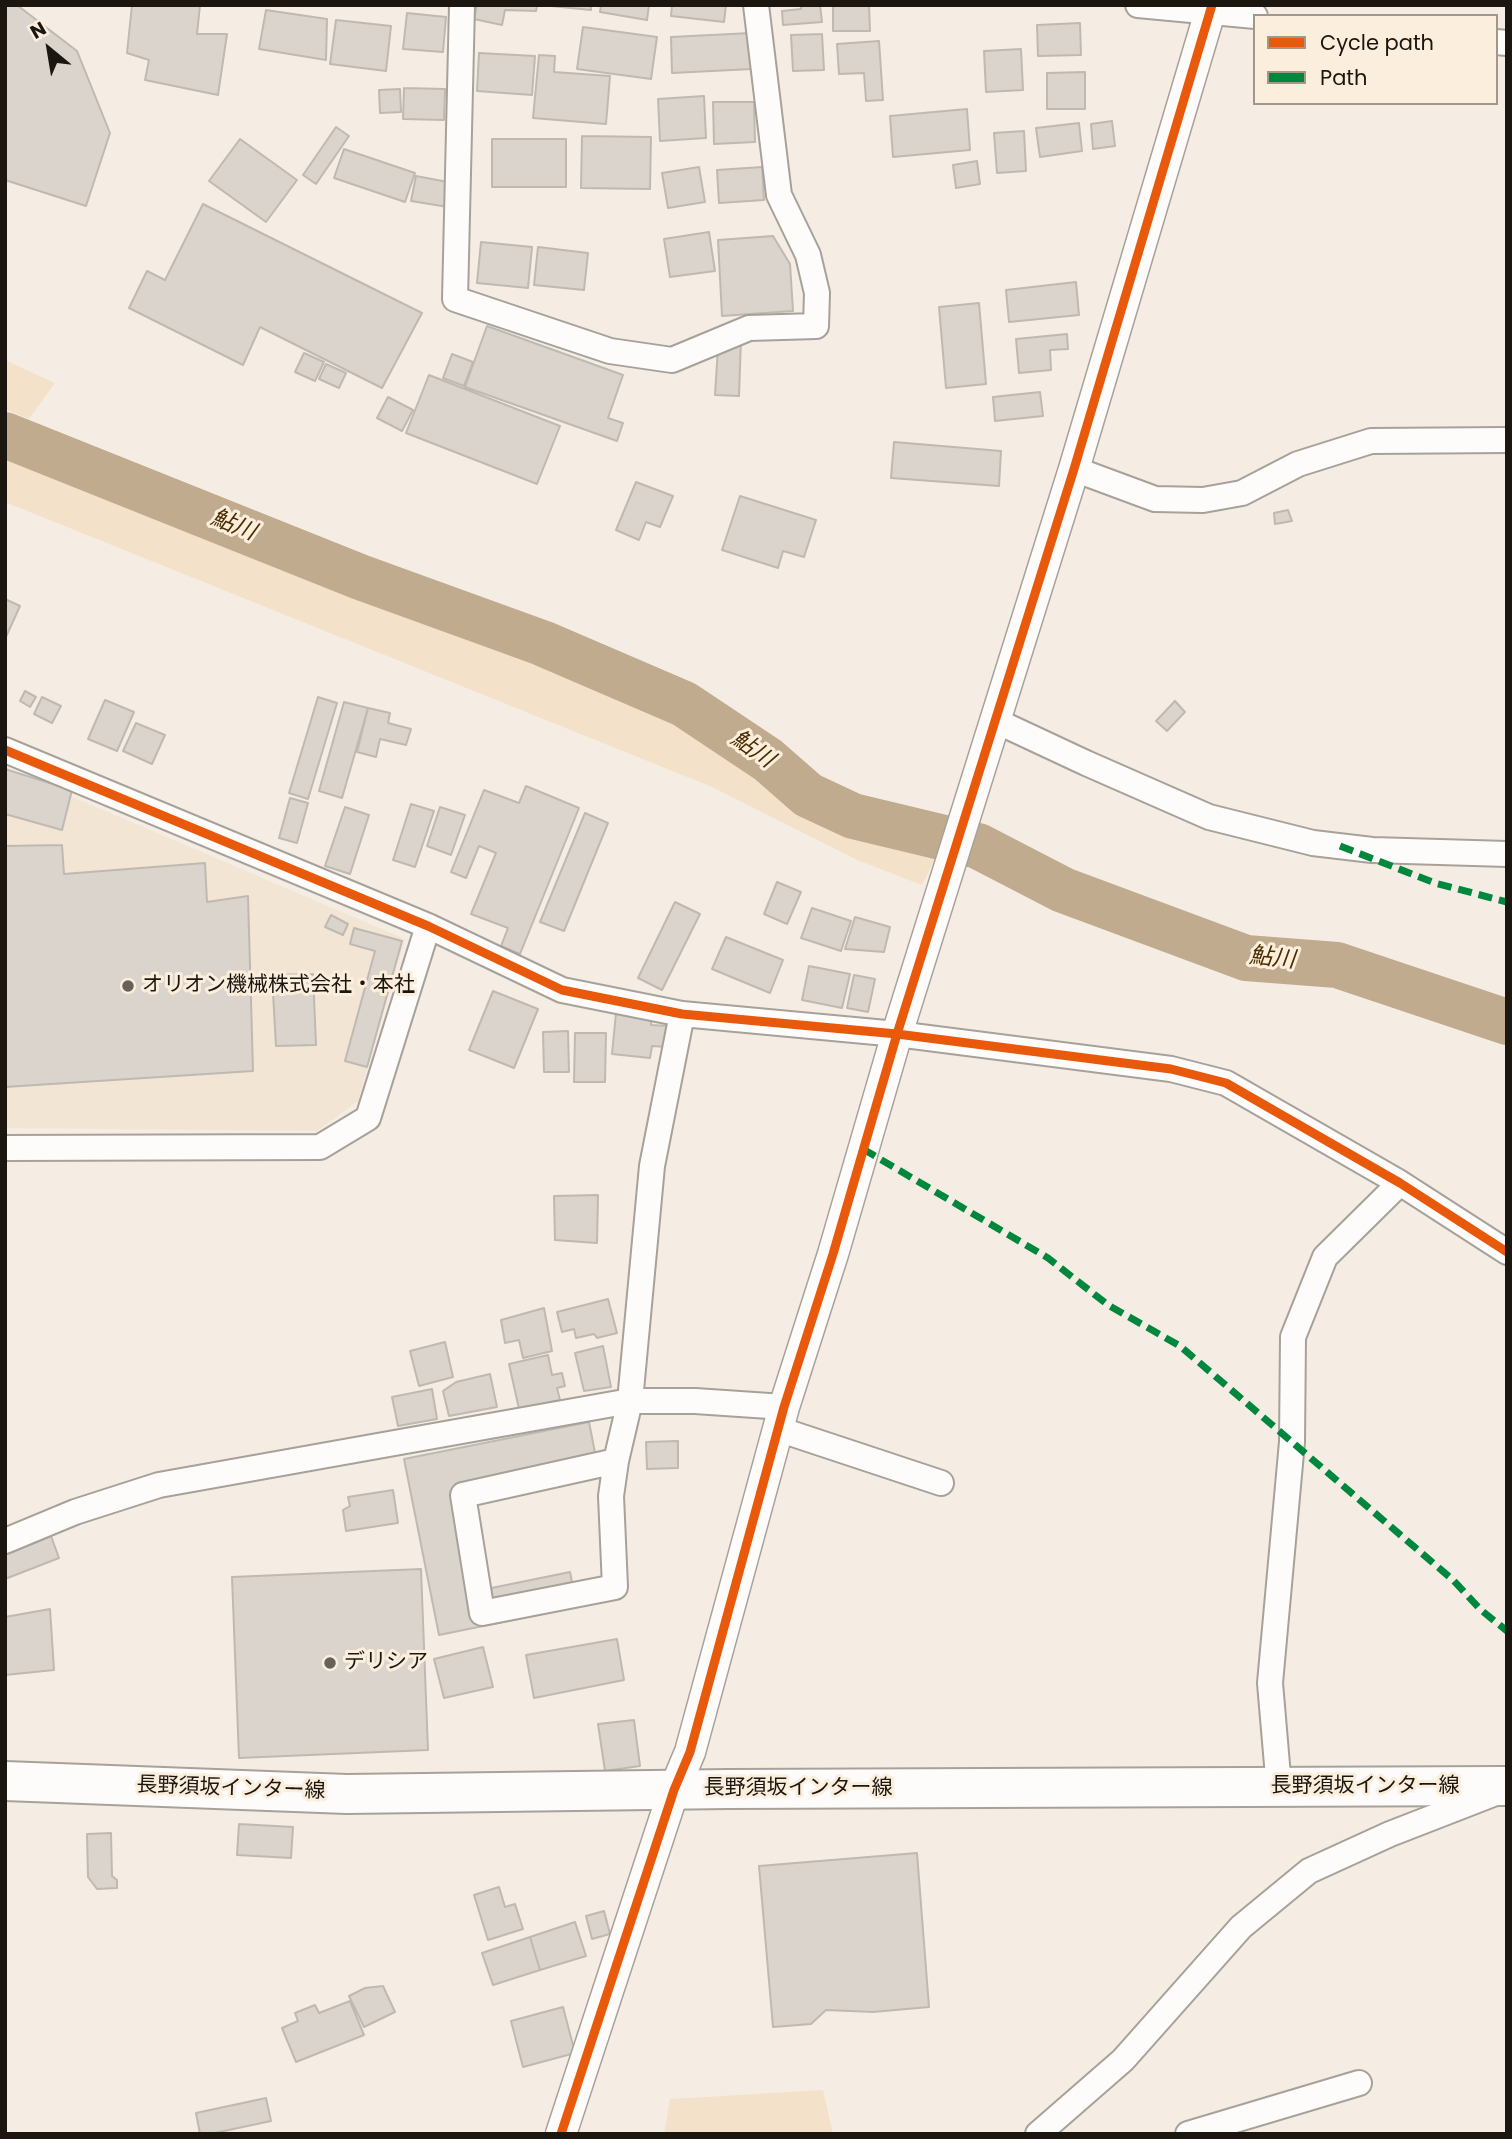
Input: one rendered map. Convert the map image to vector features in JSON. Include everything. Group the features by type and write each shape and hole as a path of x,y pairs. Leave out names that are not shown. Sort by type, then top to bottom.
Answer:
{"main road":[{"name":"長野須坂インター線","path":"5,1781 347,1794 1507,1787"}],"street":[{"path":"462,5 455,299 610,351 673,360 750,328 817,326 817,293 808,254 779,195 756,5"},
{"path":"1138,5 1211,8 1253,16"},
{"path":"557,2129 674,1790 690,1752 781,1418 833,1254 897,1034 1074,468 1211,8"},
{"path":"1074,468 1155,499 1203,500 1242,494 1298,464 1371,441 1507,440"},
{"path":"992,728 1086,763 1209,817 1313,844 1373,850 1507,854"},
{"path":"5,750 428,926 562,990 682,1014 897,1034 1171,1069 1226,1083 1400,1183 1507,1252"},
{"path":"5,1148 320,1147 368,1118 428,926"},
{"path":"615,1461 463,1496 482,1612 615,1587 611,1496 615,1461 630,1401 652,1166 682,1014"},
{"path":"1279,1788 1270,1683 1292,1442 1293,1338 1325,1257 1400,1183"},
{"path":"5,1541 75,1512 159,1485 630,1401 695,1401 781,1418 941,1483"},
{"path":"1046,2131 1123,2060 1241,1927 1310,1871 1390,1834 1507,1787"},
{"path":"1188,2134 1359,2083"}],"shaded area":[{"path":"5,360 55,383 29,419 5,409"},
{"path":"5,450 688,719 779,780 816,817 941,847 922,885 857,860 712,787 5,502"},
{"path":"5,768 405,939 358,1101 317,1131 5,1128"},
{"path":"823,2090 833,2134 664,2134 670,2099"}],"building":[{"path":"5,5 17,5 77,51 110,133 86,206 5,180"},
{"path":"132,5 200,5 197,34 227,34 218,95 145,80 149,60 127,53"},
{"path":"477,5 537,5 536,11 505,10 502,25 474,19"},
{"path":"541,5 591,5 591,10"},
{"path":"601,5 649,5 647,20 600,12"},
{"path":"672,5 726,5 724,22 671,16"},
{"path":"801,5 820,5 822,22 783,25 782,11 801,9"},
{"path":"833,5 869,5 870,31 833,31"},
{"path":"266,10 327,19 326,60 259,49"},
{"path":"407,13 446,17 443,52 403,49"},
{"path":"336,20 391,26 386,71 330,64"},
{"path":"1080,23 1081,55 1038,56 1037,25"},
{"path":"583,27 657,37 651,79 577,69"},
{"path":"751,33 752,69 672,73 671,37"},
{"path":"822,34 824,70 793,71 791,35"},
{"path":"879,41 883,100 866,101 864,73 839,74 837,44"},
{"path":"1021,49 1023,90 986,92 984,51"},
{"path":"479,53 535,56 532,95 477,91"},
{"path":"539,55 555,56 554,72 610,76 606,124 533,118"},
{"path":"1085,72 1085,109 1047,109 1047,73"},
{"path":"404,88 445,89 444,120 403,119"},
{"path":"400,89 401,112 380,113 379,90"},
{"path":"704,96 706,138 660,141 658,99"},
{"path":"713,102 754,102 755,142 714,144"},
{"path":"967,109 970,150 893,157 890,116"},
{"path":"1112,121 1115,146 1093,149 1091,124"},
{"path":"1079,123 1082,151 1040,157 1036,128"},
{"path":"336,127 349,136 316,184 303,175"},
{"path":"1024,131 1026,171 997,173 994,133"},
{"path":"582,136 651,137 650,189 581,188"},
{"path":"240,139 297,180 266,222 209,181"},
{"path":"492,139 566,139 566,187 492,187"},
{"path":"344,149 415,173 405,202 334,178"},
{"path":"977,161 980,184 956,188 953,165"},
{"path":"699,167 705,202 668,208 662,173"},
{"path":"762,167 764,200 719,203 717,170"},
{"path":"416,176 453,183 448,207 411,201"},
{"path":"203,204 422,313 382,388 260,327 243,365 129,308 147,271 165,280"},
{"path":"709,232 715,271 670,277 664,239"},
{"path":"773,236 790,264 793,311 722,316 718,240"},
{"path":"481,242 532,247 528,288 477,283"},
{"path":"538,247 588,253 584,290 534,285"},
{"path":"1076,282 1079,315 1009,322 1006,290"},
{"path":"979,303 986,384 946,388 939,307"},
{"path":"487,326 623,375 608,418 623,423 617,441 465,387"},
{"path":"1067,334 1068,349 1050,350 1051,370 1019,373 1016,339"},
{"path":"741,338 739,396 715,395 718,347"},
{"path":"304,353 324,362 315,381 295,372"},
{"path":"452,354 473,362 464,386 443,378"},
{"path":"326,364 346,373 339,388 319,379"},
{"path":"429,375 560,426 537,484 406,433"},
{"path":"1040,392 1043,416 995,421 993,397"},
{"path":"388,397 413,410 402,431 377,418"},
{"path":"894,442 1001,451 999,486 891,478"},
{"path":"636,482 673,496 660,527 646,522 639,540 616,530"},
{"path":"740,496 816,520 804,557 783,551 778,568 722,550"},
{"path":"1288,510 1292,521 1275,524 1274,513"},
{"path":"5,599 20,606 5,639"},
{"path":"25,691 36,697 30,707 20,701"},
{"path":"42,697 61,706 52,723 34,714"},
{"path":"318,697 337,703 308,799 289,793"},
{"path":"105,700 134,712 117,751 88,739"},
{"path":"1175,701 1185,712 1167,731 1156,721"},
{"path":"344,702 368,708 342,798 319,791"},
{"path":"368,708 390,713 388,723 411,729 406,745 380,739 376,757 357,752"},
{"path":"136,723 165,735 152,764 123,751"},
{"path":"5,769 72,790 62,830 5,814"},
{"path":"526,786 579,808 520,954 501,946 508,928 471,914 496,853 479,846 466,878 451,872 484,790 519,803"},
{"path":"290,798 308,803 297,843 279,838"},
{"path":"411,804 434,811 415,867 393,860"},
{"path":"345,807 369,815 350,874 325,866"},
{"path":"440,807 465,815 451,855 427,846"},
{"path":"585,813 608,823 564,931 540,922"},
{"name":"オリオン機械株式会社・本社","path":"62,845 64,874 205,863 207,902 248,896 253,1071 5,1087 5,846"},
{"path":"777,882 801,892 787,924 764,914"},
{"path":"675,902 700,914 662,990 638,978"},
{"path":"812,908 851,921 841,951 801,938"},
{"path":"331,915 348,924 343,935 325,927"},
{"path":"855,917 890,927 884,952 845,949"},
{"path":"354,928 402,941 367,1067 345,1061 375,951 350,944"},
{"path":"726,937 783,960 770,993 712,969"},
{"path":"809,966 850,974 842,1008 802,1000"},
{"path":"313,974 316,1045 276,1046 272,975"},
{"path":"854,975 875,979 868,1012 847,1008"},
{"path":"493,991 538,1009 514,1068 469,1050"},
{"path":"616,1013 652,1015 651,1025 669,1026 666,1047 652,1046 650,1058 612,1054"},
{"path":"568,1031 569,1072 544,1072 543,1032"},
{"path":"575,1033 606,1033 605,1082 574,1082"},
{"path":"598,1195 597,1243 555,1240 554,1196"},
{"path":"608,1299 617,1333 597,1338 594,1334 576,1338 574,1329 562,1332 557,1312"},
{"path":"544,1308 552,1351 523,1358 519,1340 505,1343 501,1320"},
{"path":"445,1342 453,1377 419,1386 410,1351"},
{"path":"603,1346 611,1387 584,1391 575,1353"},
{"path":"548,1355 552,1375 562,1373 565,1386 557,1388 560,1400 519,1409 509,1364"},
{"path":"490,1374 497,1407 449,1416 443,1391 456,1382"},
{"path":"432,1389 437,1419 398,1426 392,1397"},
{"path":"589,1422 597,1463 452,1492 472,1592 570,1572 577,1607 439,1635 404,1459"},
{"path":"678,1441 678,1468 647,1469 646,1442"},
{"path":"393,1490 398,1523 346,1531 343,1510 350,1506 348,1497"},
{"path":"51,1536 59,1558 5,1579 5,1555"},
{"name":"デリシア","path":"421,1569 428,1750 239,1758 232,1577"},
{"path":"50,1609 54,1670 5,1675 5,1617"},
{"path":"617,1639 624,1680 534,1698 526,1655"},
{"path":"483,1647 493,1687 444,1698 434,1659"},
{"path":"634,1720 640,1766 605,1771 598,1724"},
{"path":"239,1824 293,1827 291,1858 237,1855"},
{"path":"111,1833 112,1876 117,1880 117,1888 97,1889 88,1877 87,1834"},
{"path":"917,1853 929,2007 873,2012 826,2010 811,2024 773,2027 759,1866"},
{"path":"499,1887 505,1907 515,1904 523,1929 488,1940 474,1895"},
{"path":"604,1911 610,1934 592,1939 586,1916"},
{"path":"575,1922 586,1956 540,1970 530,1937"},
{"path":"530,1937 540,1970 493,1985 482,1953"},
{"path":"383,1986 395,2012 364,2027 349,1996 365,1988"},
{"path":"350,2001 364,2035 296,2062 282,2028 298,2021 295,2013 315,2005 319,2013"},
{"path":"563,2007 575,2053 523,2067 511,2021"},
{"path":"266,2098 271,2121 200,2134 196,2113"}],"waterway":[{"name":"鮎川","path":"5,435 360,577 542,643 684,704 768,760 808,795 853,816 978,846 1063,890 1246,958 1337,965 1507,1022"}],"marked path":[{"path":"1340,846 1435,883 1507,902"},
{"path":"863,1149 1048,1258 1108,1305 1180,1346 1453,1580 1481,1610 1507,1631"}],"cycle path":[{"path":"561,2134 674,1790 690,1752 784,1407 833,1254 897,1034 1074,469 1212,5"},
{"path":"5,750 428,926 562,990 682,1014 897,1034 1171,1069 1226,1083 1400,1183 1507,1252"}],"place":[{"name":"オリオン機械株式会社・本社","path":"128,986"},
{"name":"デリシア","path":"330,1663"}]}
